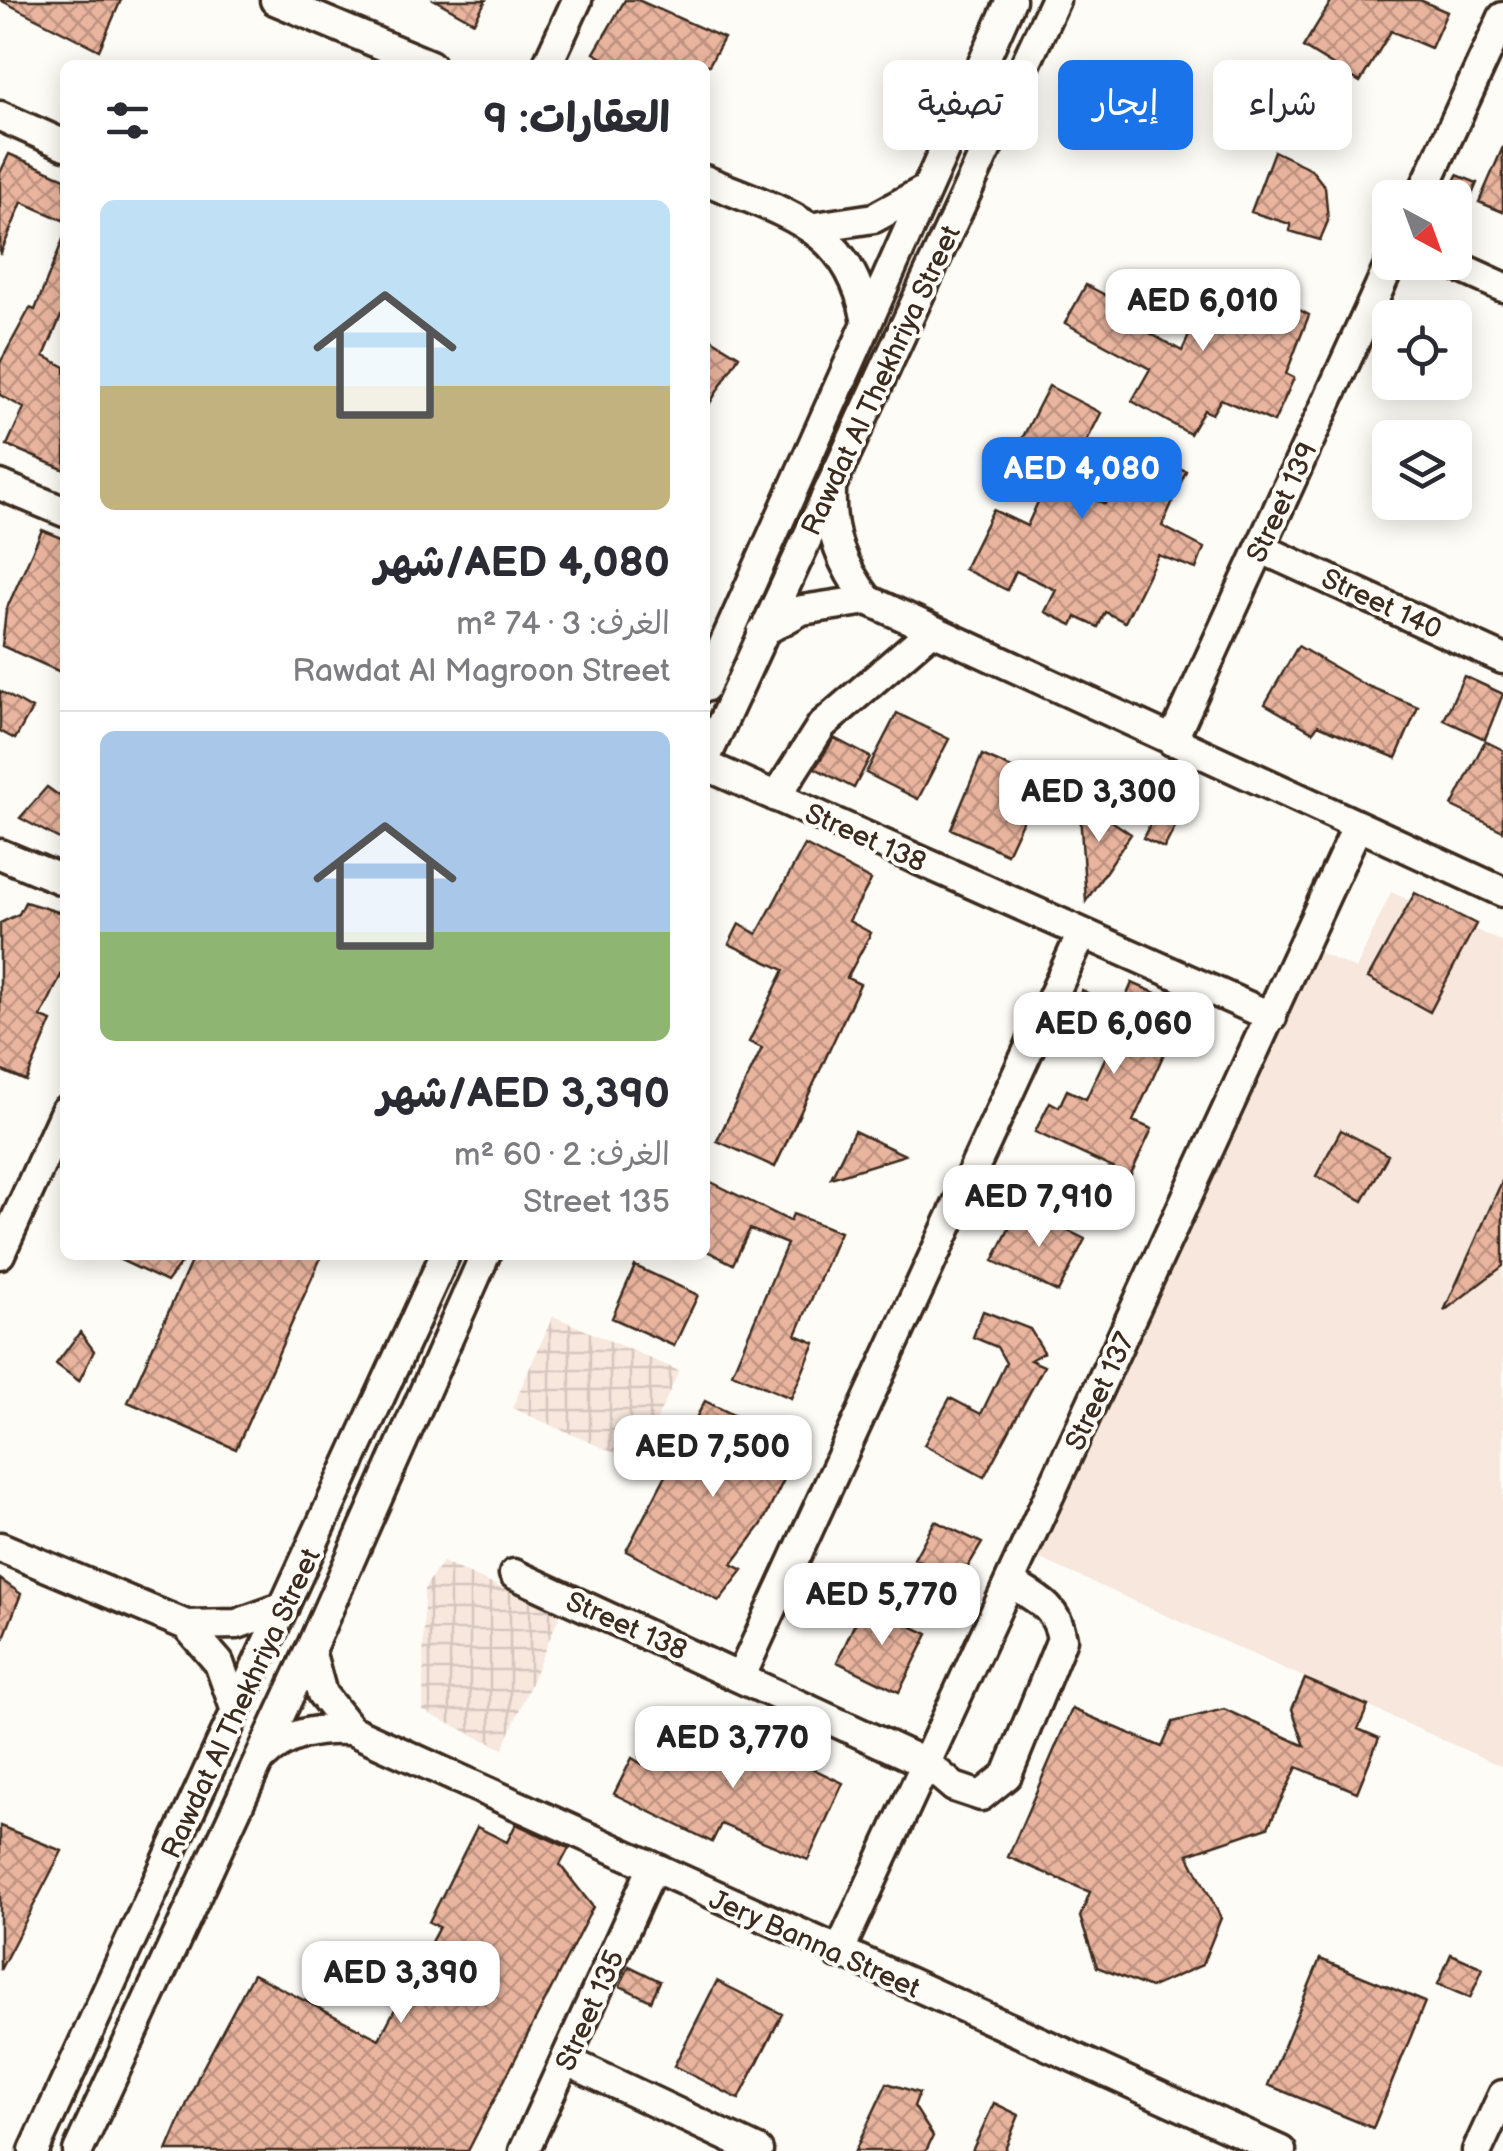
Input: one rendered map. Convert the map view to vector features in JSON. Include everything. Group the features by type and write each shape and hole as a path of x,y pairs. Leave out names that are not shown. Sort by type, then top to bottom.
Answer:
{"street":[{"path":"276,0 400,59"},
{"path":"549,60 577,0"},
{"name":"Rawdat Al Thekhriya Street","path":"710,676 866,318 1011,0"},
{"name":"Rawdat Al Thekhriya Street","path":"710,752 1055,0"},
{"path":"1428,180 1503,17"},
{"path":"0,116 60,143"},
{"path":"710,182 815,227 856,278 866,318"},
{"path":"815,227 874,218 926,189"},
{"path":"1472,273 1503,287"},
{"name":"Street 139","path":"1172,741 1382,280"},
{"path":"0,484 60,510"},
{"path":"831,487 830,512 837,548 868,600"},
{"name":"Street 140","path":"1260,548 1503,659"},
{"path":"762,632 802,610 868,600 1503,892"},
{"path":"776,797 822,725 932,630"},
{"name":"Street 138","path":"710,765 1272,1016"},
{"name":"Street 137","path":"838,1954 1357,827"},
{"path":"0,854 60,880"},
{"path":"741,1676 1082,933"},
{"path":"0,1254 60,1122"},
{"name":"Rawdat Al Thekhriya Street","path":"34,2151 444,1260"},
{"name":"Rawdat Al Thekhriya Street","path":"78,2151 310,1650 483,1260"},
{"path":"0,1547 186,1626 219,1663 236,1710"},
{"name":"Street 138","path":"514,1574 927,1764 954,1787 981,1796 1007,1775 1062,1639 1059,1621 1048,1605 1011,1583"},
{"path":"186,1626 237,1624 284,1608"},
{"name":"Jery Banna Street","path":"310,1650 322,1694 350,1730"},
{"name":"Jery Banna Street","path":"254,1766 274,1747 297,1734 324,1728 350,1730 838,1954 1281,2151"},
{"name":"Street 135","path":"524,2151 652,1869"},
{"path":"566,2061 758,2151"},
{"path":"1477,2151 1503,2095"}],"shaded area":[{"path":"1391,892 1503,942 1503,1767 1036,1557 1313,950 1356,969"},
{"path":"553,1316 679,1371 637,1463 512,1408"},
{"path":"442,1562 560,1614 503,1749 423,1711 424,1589"}],"building":[{"path":"0,0 121,0 99,50"},
{"path":"435,0 486,0 474,22"},
{"path":"625,0 638,0 724,38 710,63 710,60 606,60 594,53"},
{"path":"1332,0 1420,0 1447,12 1431,48 1391,31 1360,82 1352,77 1352,60 1324,60 1303,47"},
{"path":"1503,147 1503,212 1479,202"},
{"path":"1274,151 1311,169 1325,187 1328,221 1320,240 1290,231 1290,224 1251,212"},
{"path":"9,154 60,176 60,219 22,202 0,255 0,173"},
{"path":"60,247 60,319 44,356 60,364 60,468 7,445 24,408 0,395 0,363 30,308 35,310"},
{"path":"1214,280 1284,312 1288,304 1309,315 1286,374 1294,378 1274,422 1221,399 1212,414 1204,410 1190,434 1132,401 1150,369 1065,323 1086,285 1145,316 1139,327 1182,351"},
{"path":"710,338 739,356 710,403"},
{"path":"1049,386 1101,413 1064,486 1105,504 1133,448 1186,471 1162,526 1204,548 1196,569 1158,555 1125,622 1105,612 1098,627 1076,617 1072,625 1045,612 1056,590 1016,571 1007,590 964,569 993,510 1027,526 1042,493 1004,474"},
{"path":"42,530 60,537 60,672 2,646 6,610"},
{"path":"1298,646 1363,684 1418,707 1396,758 1318,725 1313,732 1265,704"},
{"path":"1464,676 1503,694 1485,739 1444,720"},
{"path":"0,691 32,709 15,739 0,731"},
{"path":"897,713 949,739 918,799 866,773"},
{"path":"834,738 870,757 854,788 815,768"},
{"path":"1485,741 1503,750 1503,831 1452,806"},
{"path":"982,755 1041,781 1007,854 951,829"},
{"path":"47,787 60,796 60,839 20,818"},
{"path":"1167,791 1188,802 1164,848 1143,838"},
{"path":"1079,799 1131,834 1086,901"},
{"path":"805,845 871,880 849,921 871,933 847,978 860,984 775,1167 717,1141 762,1048 749,1042 784,970 729,944 739,924 757,934"},
{"path":"1415,893 1476,924 1430,1012 1368,978"},
{"path":"25,902 60,912 60,977 41,1017 52,1021 26,1081 0,1070 0,923 19,914"},
{"path":"1132,983 1186,1006 1133,1121 1152,1129 1130,1176 1035,1132 1050,1102 1059,1107 1067,1090 1086,1099 1108,1052 1062,1027 1082,990 1120,1011"},
{"path":"1341,1130 1388,1155 1363,1201 1316,1176"},
{"path":"854,1131 905,1155 831,1178"},
{"path":"1503,1179 1503,1266 1444,1311"},
{"path":"710,1181 790,1221 793,1214 840,1232 796,1335 815,1343 791,1398 732,1373 787,1244 750,1229 733,1264 710,1252"},
{"path":"1020,1207 1085,1239 1058,1292 993,1261"},
{"path":"121,1260 183,1260 167,1282"},
{"path":"192,1260 320,1260 236,1449 128,1402"},
{"path":"635,1266 698,1295 674,1346 612,1318"},
{"path":"983,1311 1030,1329 1044,1352 1030,1360 1044,1366 984,1477 924,1445 950,1398 981,1414 1006,1363 997,1347 973,1337"},
{"path":"80,1332 94,1351 79,1381 56,1364"},
{"path":"705,1401 800,1447 762,1524 732,1564 743,1570 719,1601 626,1551"},
{"path":"935,1521 982,1543 960,1580 914,1559"},
{"path":"0,1579 21,1594 1,1645 0,1644"},
{"path":"864,1604 928,1634 899,1692 837,1662"},
{"path":"1305,1679 1368,1706 1358,1729 1379,1738 1357,1792 1297,1767 1268,1827 1188,1854 1221,1918 1202,1965 1150,1988 1097,1967 1080,1917 1090,1892 1008,1857 1072,1709 1162,1747 1173,1722 1224,1709 1305,1746 1292,1709"},
{"path":"696,1721 764,1755 767,1747 843,1783 808,1860 721,1824 712,1842 614,1794 632,1758 642,1764 652,1746 668,1754 688,1736"},
{"path":"516,1824 569,1848 560,1865 593,1907 468,2151 167,2151 199,2075 253,1974 379,2039 439,1927 429,1922 477,1827 507,1842"},
{"path":"0,1826 62,1851 0,1970"},
{"path":"1451,1954 1483,1968 1470,1998 1438,1984"},
{"path":"1320,1959 1425,2002 1373,2128 1268,2085"},
{"path":"629,1966 660,1981 651,2001 620,1986"},
{"path":"717,1981 782,2014 739,2099 674,2066"},
{"path":"887,2083 919,2093 914,2106 933,2136 926,2151 855,2151"},
{"path":"994,2103 1019,2115 1004,2151 972,2151"}]}
